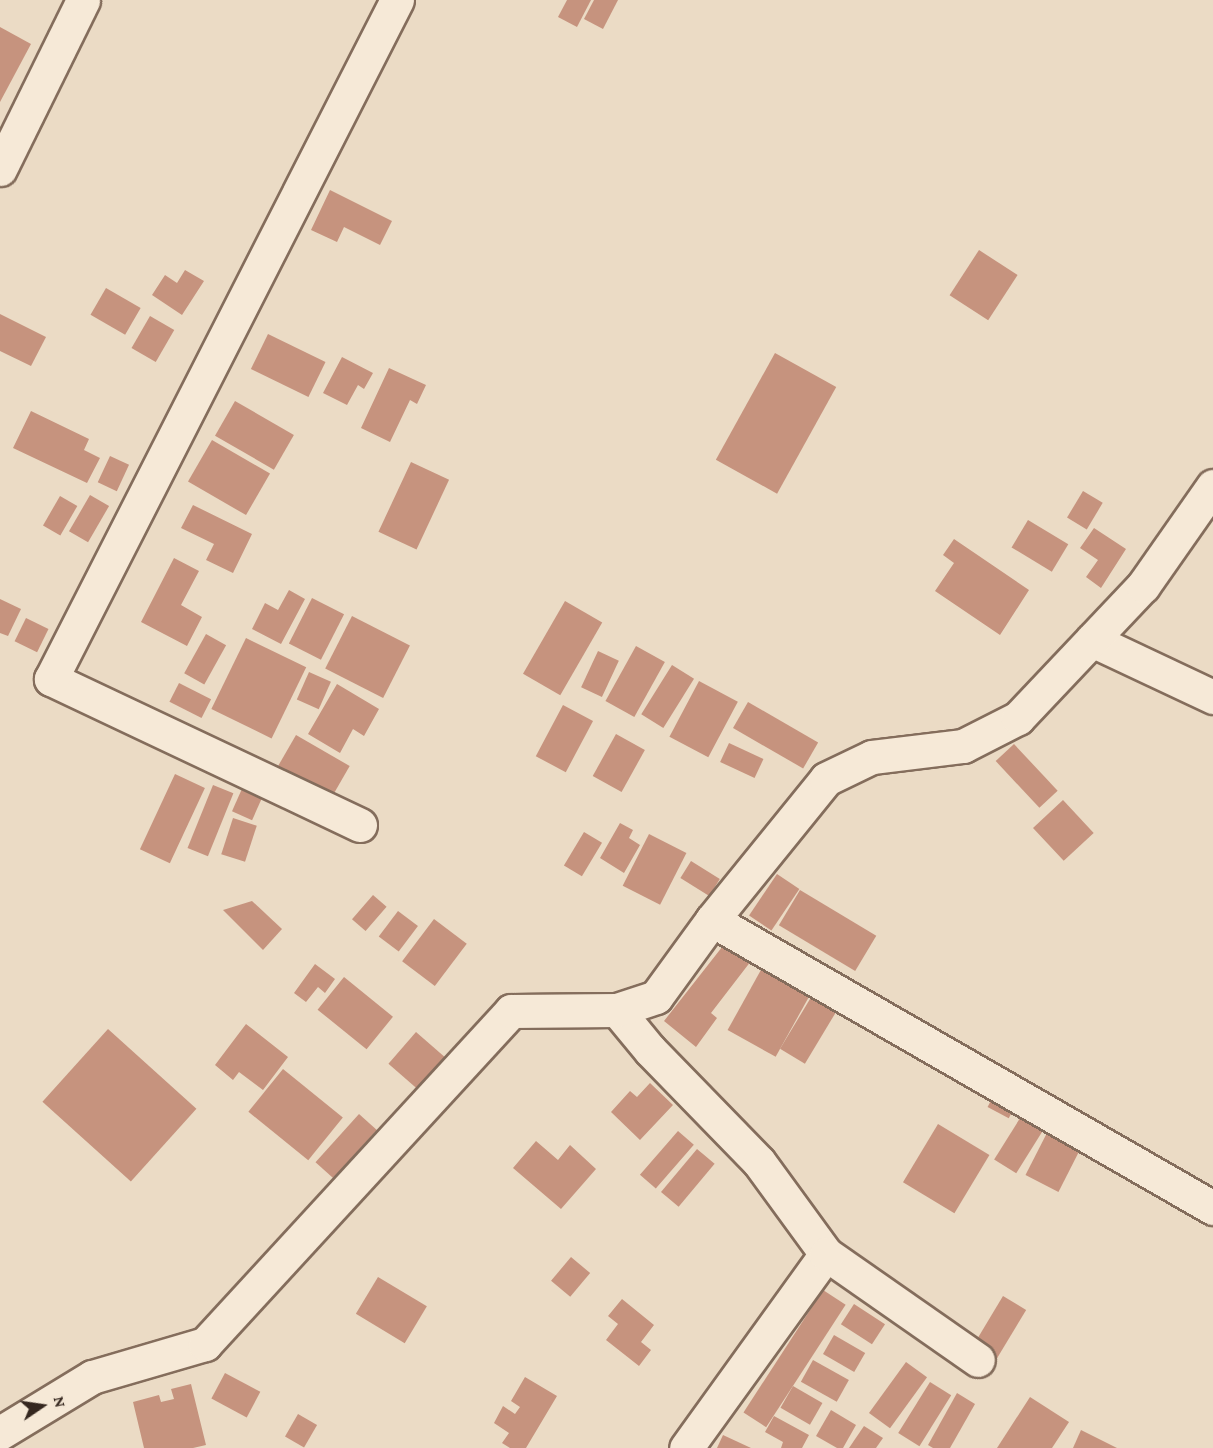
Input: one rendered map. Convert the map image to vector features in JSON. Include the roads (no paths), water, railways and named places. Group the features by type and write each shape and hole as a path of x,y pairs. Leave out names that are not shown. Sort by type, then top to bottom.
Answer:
{"street":[{"path":"0,168 83,0"},
{"path":"360,825 51,679 398,0"},
{"path":"0,1433 92,1377 205,1344 409,1119 511,1011 617,1010 656,997 712,920 826,779 872,757 963,746 1018,718 1143,586 1213,486"},
{"path":"1092,640 1213,697"},
{"path":"712,920 1213,1208"},
{"path":"617,1010 650,1050 759,1162 826,1254 978,1360"},
{"path":"686,1448 826,1254"}]}
